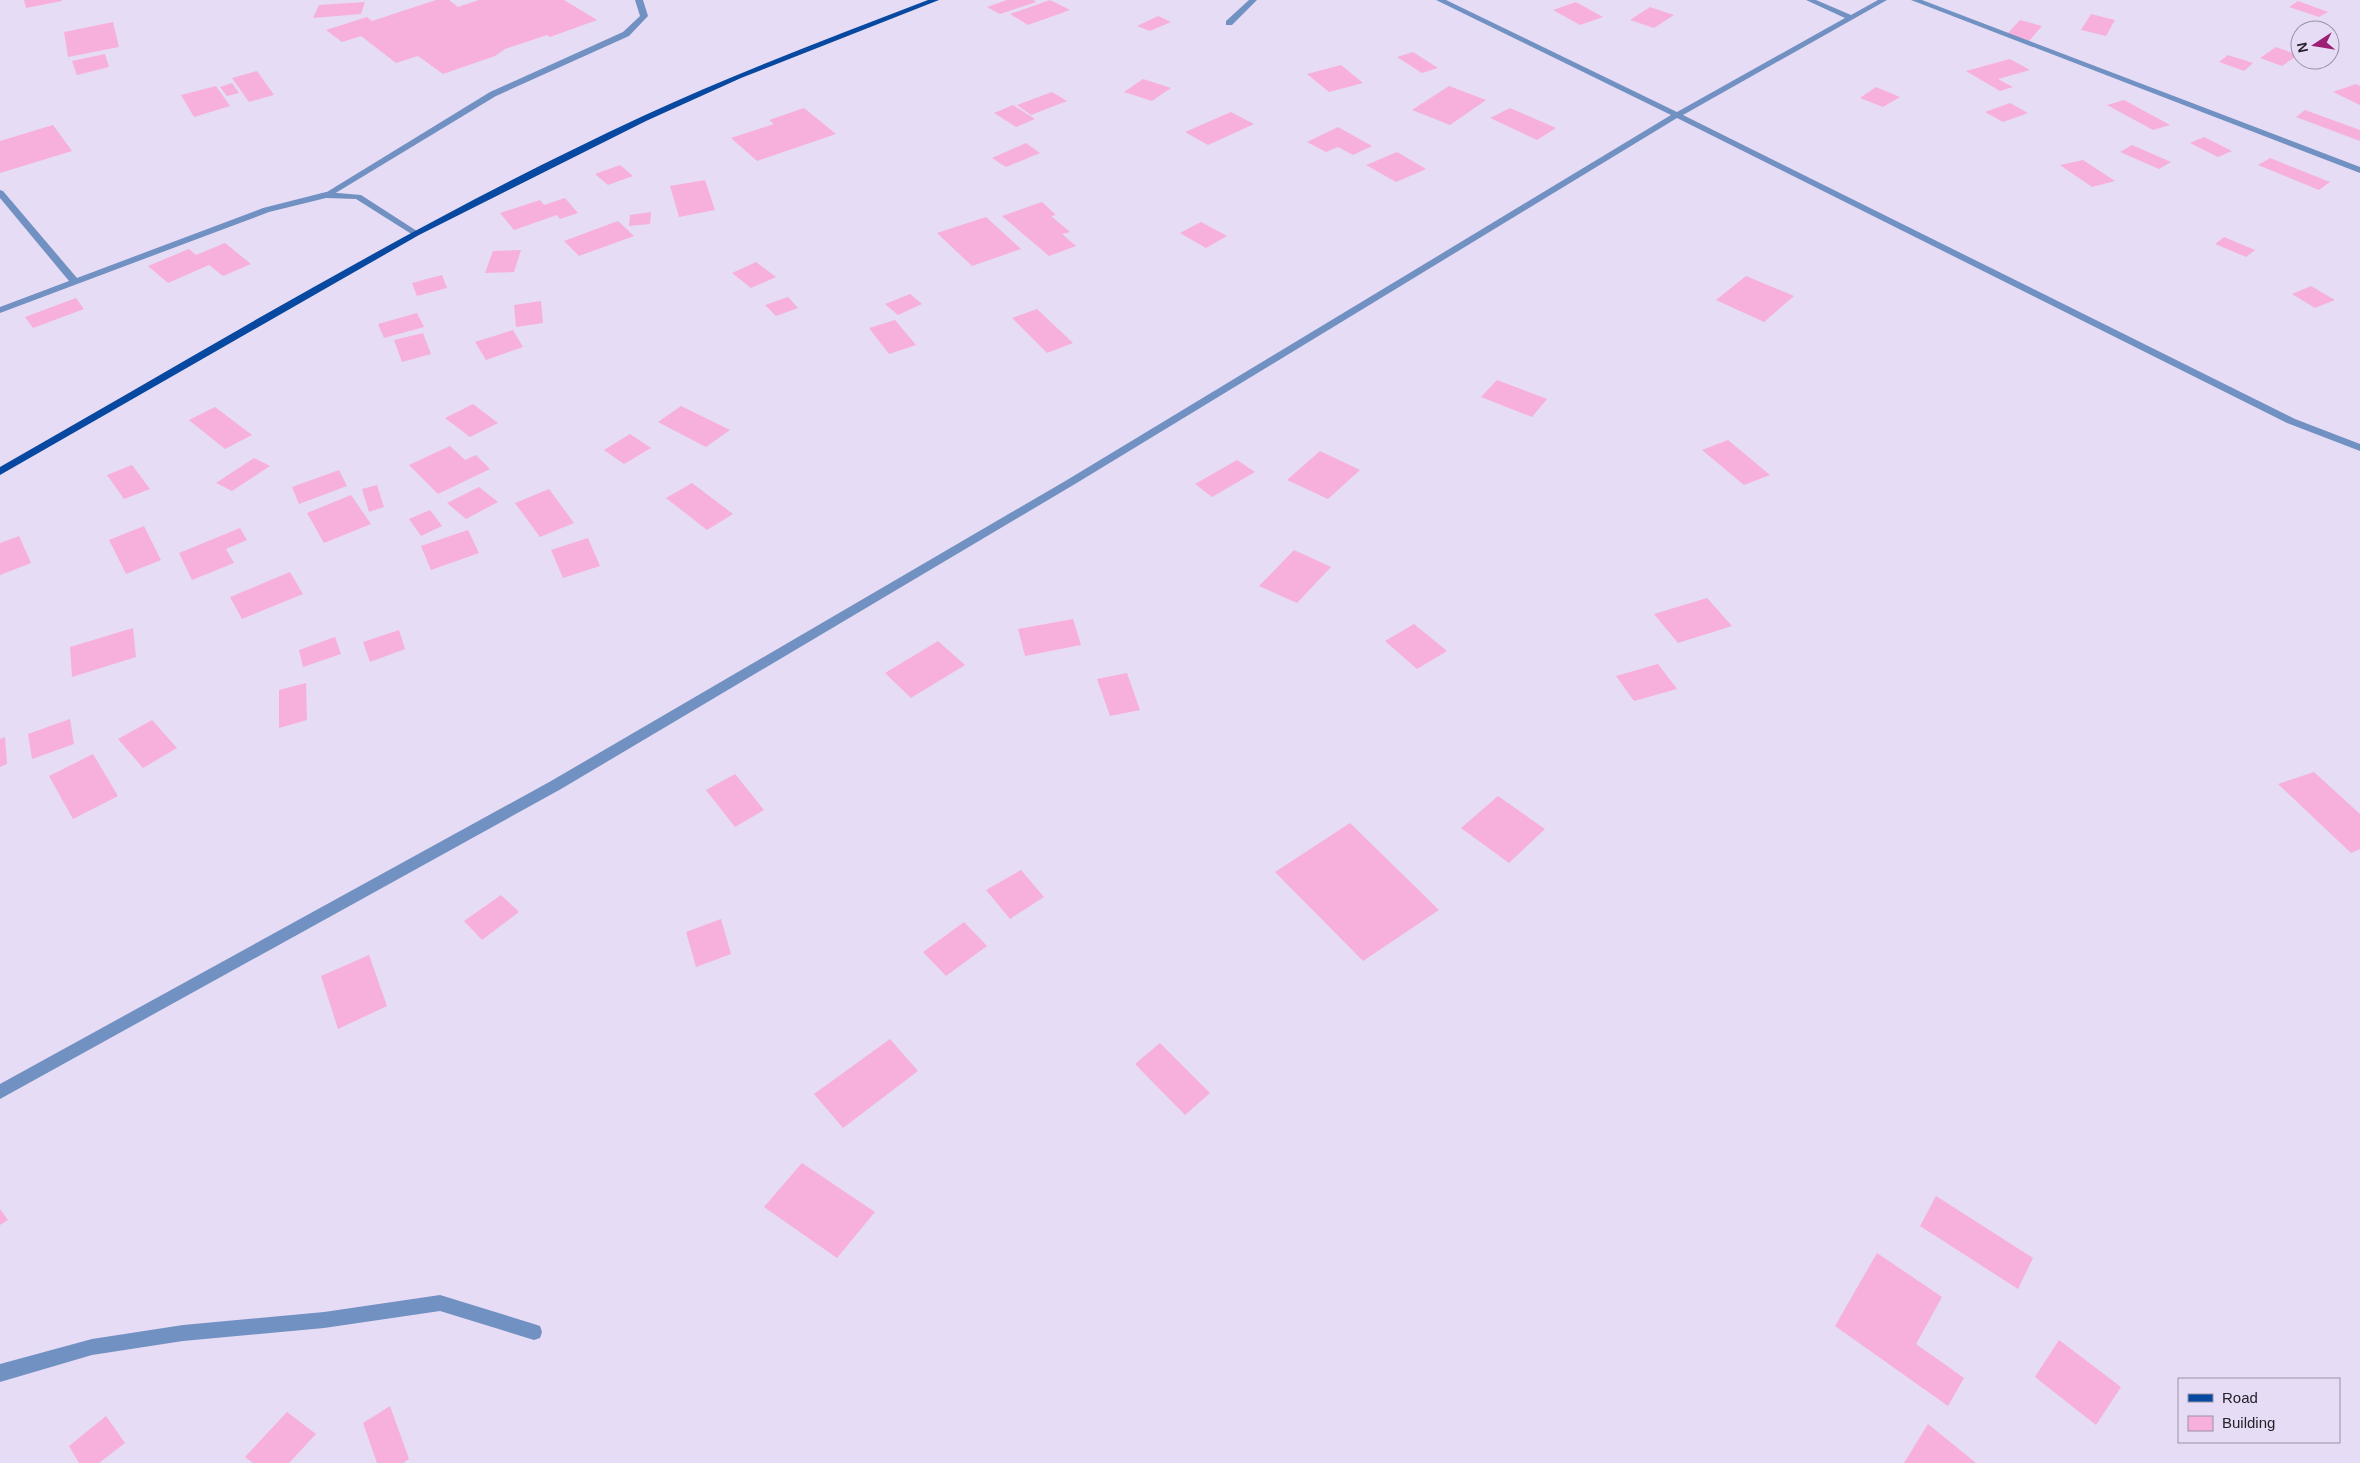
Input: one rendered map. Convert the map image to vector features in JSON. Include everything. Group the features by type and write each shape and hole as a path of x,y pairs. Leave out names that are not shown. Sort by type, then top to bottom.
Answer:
{"main road":[{"path":"0,472 416,234 643,119 738,76 935,0"}],"street":[{"path":"0,310 266,210 326,195 493,94 626,34 644,16 639,0"},
{"path":"1229,23 1252,0"},
{"path":"1440,0 1677,115 2291,421 2360,448"},
{"path":"1810,0 1851,18"},
{"path":"0,1092 565,780 1072,482 1677,115 1884,0"},
{"path":"1915,0 2360,170"},
{"path":"0,193 75,282"},
{"path":"326,195 358,197 416,234"},
{"path":"0,1373 92,1347 156,1337 324,1320 440,1303 534,1332"}],"building":[{"path":"24,0 62,0 62,1 26,8"},
{"path":"436,0 449,0 458,7 479,0 564,0 597,20 550,37 547,35 505,49 495,56 443,74 418,56 396,63 361,36 342,42 326,30 367,17 372,21"},
{"path":"1007,0 1034,0 1036,2 1000,14 987,7"},
{"path":"1050,0 1070,10 1028,25 1010,14"},
{"path":"2298,1 2328,12 2319,17 2289,7"},
{"path":"365,2 361,14 313,18 319,5"},
{"path":"1576,2 1603,17 1580,25 1553,10"},
{"path":"1650,7 1674,15 1654,28 1630,20"},
{"path":"2091,14 2115,20 2106,36 2081,30"},
{"path":"1158,16 1171,22 1150,31 1137,26"},
{"path":"2020,20 2042,26 2029,41 2007,34"},
{"path":"113,22 119,47 68,57 64,32"},
{"path":"2276,47 2290,52 2290,60 2282,66 2260,58"},
{"path":"1413,52 1438,68 1422,73 1397,57"},
{"path":"105,54 109,67 77,75 72,61"},
{"path":"2228,55 2253,63 2244,71 2219,62"},
{"path":"2010,59 2030,70 1998,79 2013,87 2000,91 1966,71"},
{"path":"1341,65 1363,83 1329,92 1307,74"},
{"path":"257,71 274,95 249,102 232,78"},
{"path":"1143,79 1171,88 1152,101 1124,92"},
{"path":"232,83 239,93 227,96 220,87"},
{"path":"2356,84 2360,86 2360,105 2333,92"},
{"path":"216,86 230,106 194,117 181,95"},
{"path":"1449,86 1486,100 1450,125 1412,110"},
{"path":"1876,87 1900,97 1883,107 1860,98"},
{"path":"1052,92 1067,101 1031,115 1017,105"},
{"path":"2124,100 2170,125 2153,130 2107,105"},
{"path":"2010,103 2028,113 2003,122 1985,112"},
{"path":"1013,105 1035,119 1016,127 994,113"},
{"path":"804,108 836,134 757,161 731,138 774,124 769,120"},
{"path":"1510,108 1556,128 1537,140 1490,118"},
{"path":"2305,110 2360,130 2360,141 2296,117"},
{"path":"1231,112 1254,124 1208,145 1185,132"},
{"path":"53,125 72,151 0,173 0,141"},
{"path":"1338,127 1372,146 1353,155 1338,147 1326,152 1307,142"},
{"path":"2204,137 2232,151 2218,157 2190,143"},
{"path":"1026,143 1040,153 1006,167 992,158"},
{"path":"2132,145 2171,162 2159,169 2120,152"},
{"path":"1397,152 1426,169 1396,182 1366,165"},
{"path":"2270,158 2330,182 2319,190 2258,165"},
{"path":"2083,160 2115,181 2092,187 2060,165"},
{"path":"620,165 633,176 608,185 595,174"},
{"path":"705,180 715,210 679,217 670,186"},
{"path":"565,198 578,213 560,219 557,215 514,230 500,213 540,200 544,205"},
{"path":"1042,202 1056,215 1051,216 1070,232 1062,234 1076,246 1049,256 1002,216"},
{"path":"651,212 650,224 629,226 630,215"},
{"path":"986,217 1021,249 972,266 937,233"},
{"path":"618,221 634,236 579,256 564,241"},
{"path":"1201,222 1227,236 1206,248 1180,233"},
{"path":"2224,237 2255,250 2246,257 2215,244"},
{"path":"225,243 251,264 223,276 209,265 168,283 148,266 189,249 196,255"},
{"path":"521,250 514,272 485,273 493,251"},
{"path":"756,262 776,277 751,288 732,273"},
{"path":"442,275 447,288 417,296 412,283"},
{"path":"1746,276 1794,296 1764,322 1716,300"},
{"path":"2311,286 2335,300 2315,308 2292,294"},
{"path":"910,294 922,304 898,315 885,304"},
{"path":"788,297 798,308 776,316 765,305"},
{"path":"76,298 84,309 33,328 25,317"},
{"path":"541,301 543,323 516,327 514,305"},
{"path":"1037,309 1073,343 1047,353 1012,318"},
{"path":"417,313 424,327 384,338 378,324"},
{"path":"895,320 916,345 889,354 869,328"},
{"path":"513,330 523,347 486,360 475,342"},
{"path":"423,333 431,354 402,362 394,340"},
{"path":"1497,380 1547,399 1532,417 1481,397"},
{"path":"473,404 498,423 470,437 445,418"},
{"path":"681,406 730,430 706,447 658,422"},
{"path":"215,407 252,435 225,449 189,420"},
{"path":"630,434 651,448 624,464 604,450"},
{"path":"1728,440 1770,475 1744,485 1702,450"},
{"path":"450,446 465,460 476,455 490,469 438,494 409,465"},
{"path":"1320,451 1360,470 1328,499 1287,480"},
{"path":"254,458 270,466 232,491 216,483"},
{"path":"1237,460 1255,472 1212,497 1195,484"},
{"path":"132,465 150,489 124,499 107,475"},
{"path":"339,470 347,486 299,504 292,487"},
{"path":"692,483 733,514 707,530 666,498"},
{"path":"377,485 384,507 369,512 362,489"},
{"path":"479,487 498,502 466,519 447,503"},
{"path":"549,489 574,523 540,537 515,503"},
{"path":"351,495 371,524 324,543 307,513"},
{"path":"430,510 442,526 421,536 409,519"},
{"path":"144,526 161,560 126,574 109,540"},
{"path":"240,528 247,540 226,549 234,563 192,580 179,553"},
{"path":"468,530 479,553 431,570 421,546"},
{"path":"19,536 31,563 0,575 0,543"},
{"path":"588,538 600,566 563,578 551,550"},
{"path":"1294,550 1331,567 1297,603 1259,586"},
{"path":"290,572 303,594 242,619 230,597"},
{"path":"1707,598 1732,626 1678,643 1654,614"},
{"path":"1073,619 1081,645 1025,656 1018,629"},
{"path":"1414,624 1447,651 1417,669 1385,641"},
{"path":"133,628 136,657 72,677 70,647"},
{"path":"399,630 405,649 370,662 363,642"},
{"path":"335,637 341,654 303,667 299,650"},
{"path":"938,641 965,665 911,698 885,673"},
{"path":"1658,664 1677,689 1634,701 1616,676"},
{"path":"1127,673 1140,710 1110,716 1097,679"},
{"path":"306,683 307,720 279,728 279,690"},
{"path":"70,719 74,744 32,759 28,734"},
{"path":"152,720 177,748 143,768 118,739"},
{"path":"5,737 7,764 0,767 0,739"},
{"path":"93,754 118,796 73,819 49,776"},
{"path":"2314,772 2360,814 2360,849 2351,853 2278,784"},
{"path":"735,774 764,810 735,827 706,790"},
{"path":"1498,796 1545,829 1509,863 1461,828"},
{"path":"1350,823 1439,910 1363,961 1275,872"},
{"path":"1021,870 1044,897 1010,919 986,890"},
{"path":"501,895 519,912 482,940 464,921"},
{"path":"721,919 731,954 696,967 686,932"},
{"path":"964,922 987,946 946,976 923,952"},
{"path":"369,955 387,1006 338,1029 321,976"},
{"path":"890,1039 918,1071 843,1128 814,1094"},
{"path":"1160,1043 1210,1093 1185,1115 1135,1064"},
{"path":"802,1163 875,1212 837,1258 764,1207"},
{"path":"1936,1196 2033,1258 2018,1289 1920,1226"},
{"path":"0,1209 8,1220 0,1225"},
{"path":"1877,1253 1942,1297 1916,1344 1964,1378 1948,1406 1835,1326"},
{"path":"2059,1340 2121,1387 2096,1425 2035,1377"},
{"path":"390,1406 409,1459 403,1463 377,1463 363,1423"},
{"path":"287,1412 316,1434 289,1463 253,1463 245,1457"},
{"path":"106,1416 125,1443 99,1463 79,1463 69,1446"},
{"path":"1928,1424 1976,1463 1904,1463"}]}
